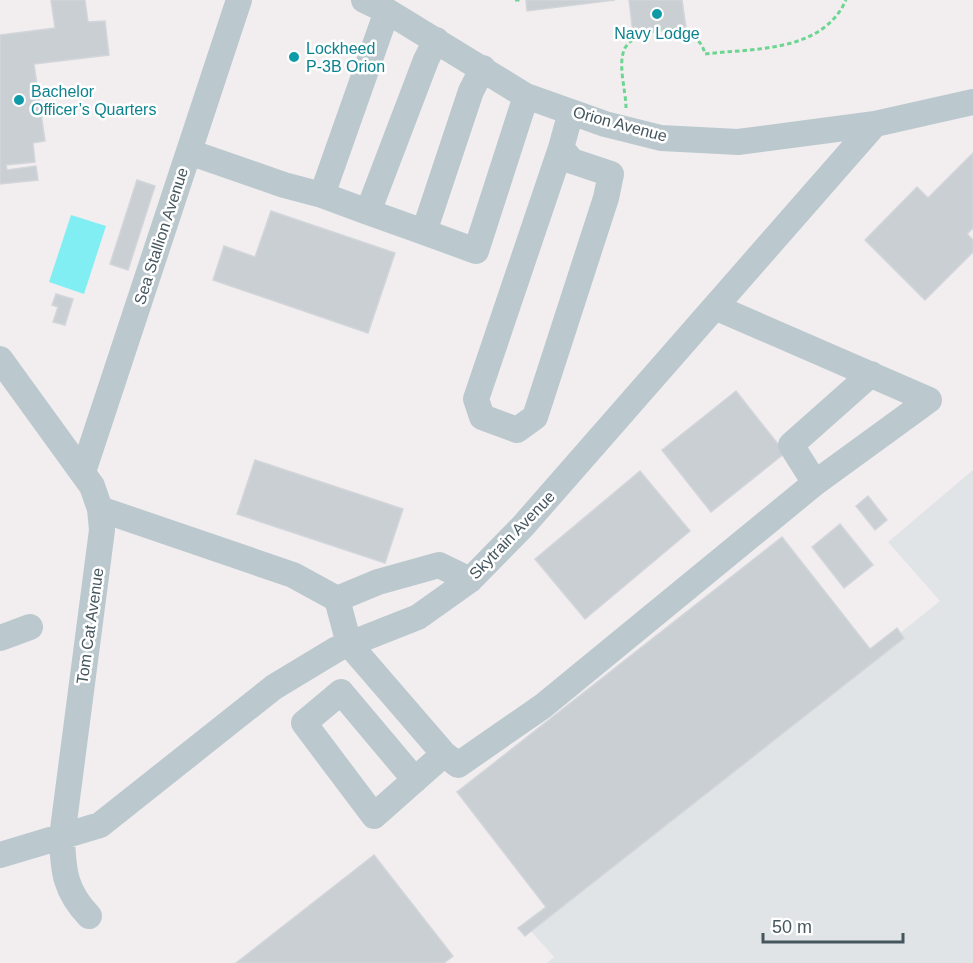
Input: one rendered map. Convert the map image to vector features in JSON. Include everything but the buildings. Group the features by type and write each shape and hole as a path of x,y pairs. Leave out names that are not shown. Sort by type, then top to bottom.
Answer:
{"street":[{"name":"Sea Stallion Avenue","path":"83,472 239,0"},
{"name":"Orion Avenue","path":"364,0 387,10 526,96 624,129 661,138 738,142 875,124 973,102"},
{"path":"322,195 387,10"},
{"path":"368,212 436,40"},
{"path":"424,232 471,91 483,68"},
{"path":"189,152 284,185 322,195 476,251 526,96"},
{"path":"561,148 572,161 610,174 606,198 535,417 517,430 482,417 476,399 561,148 571,112"},
{"name":"Skytrain Avenue","path":"0,855 100,825 274,687 349,644 418,617 470,580 523,526 875,124"},
{"path":"100,509 293,575 337,599 349,644 444,754 458,765 543,706 815,483 929,400 715,307"},
{"name":"Tom Cat Avenue","path":"0,359 83,472 100,509 102,530 62,837 63,866 70,893 89,916"},
{"path":"815,483 791,445 871,374"},
{"path":"337,599 378,582 439,565 470,580"},
{"path":"0,638 30,627"},
{"path":"415,780 341,692 304,723 374,816 415,780 444,754"}],"path":[{"path":"515,0 520,0"},
{"path":"624,129 626,105 622,56 630,41 638,35 685,31 698,39 705,54 784,44 804,40 819,33 839,14 846,0"}],"shaded area":[{"path":"973,470 973,963 547,963 554,957 530,930 940,601 888,542"}],"water":[{"path":"71,215 106,226 84,294 49,282"}],"place":[{"name":"Navy Lodge","path":"657,14"},
{"name":"Lockheed P-3B Orion","path":"294,57"},
{"name":"Bachelor Officer’s Quarters","path":"19,100"}]}
